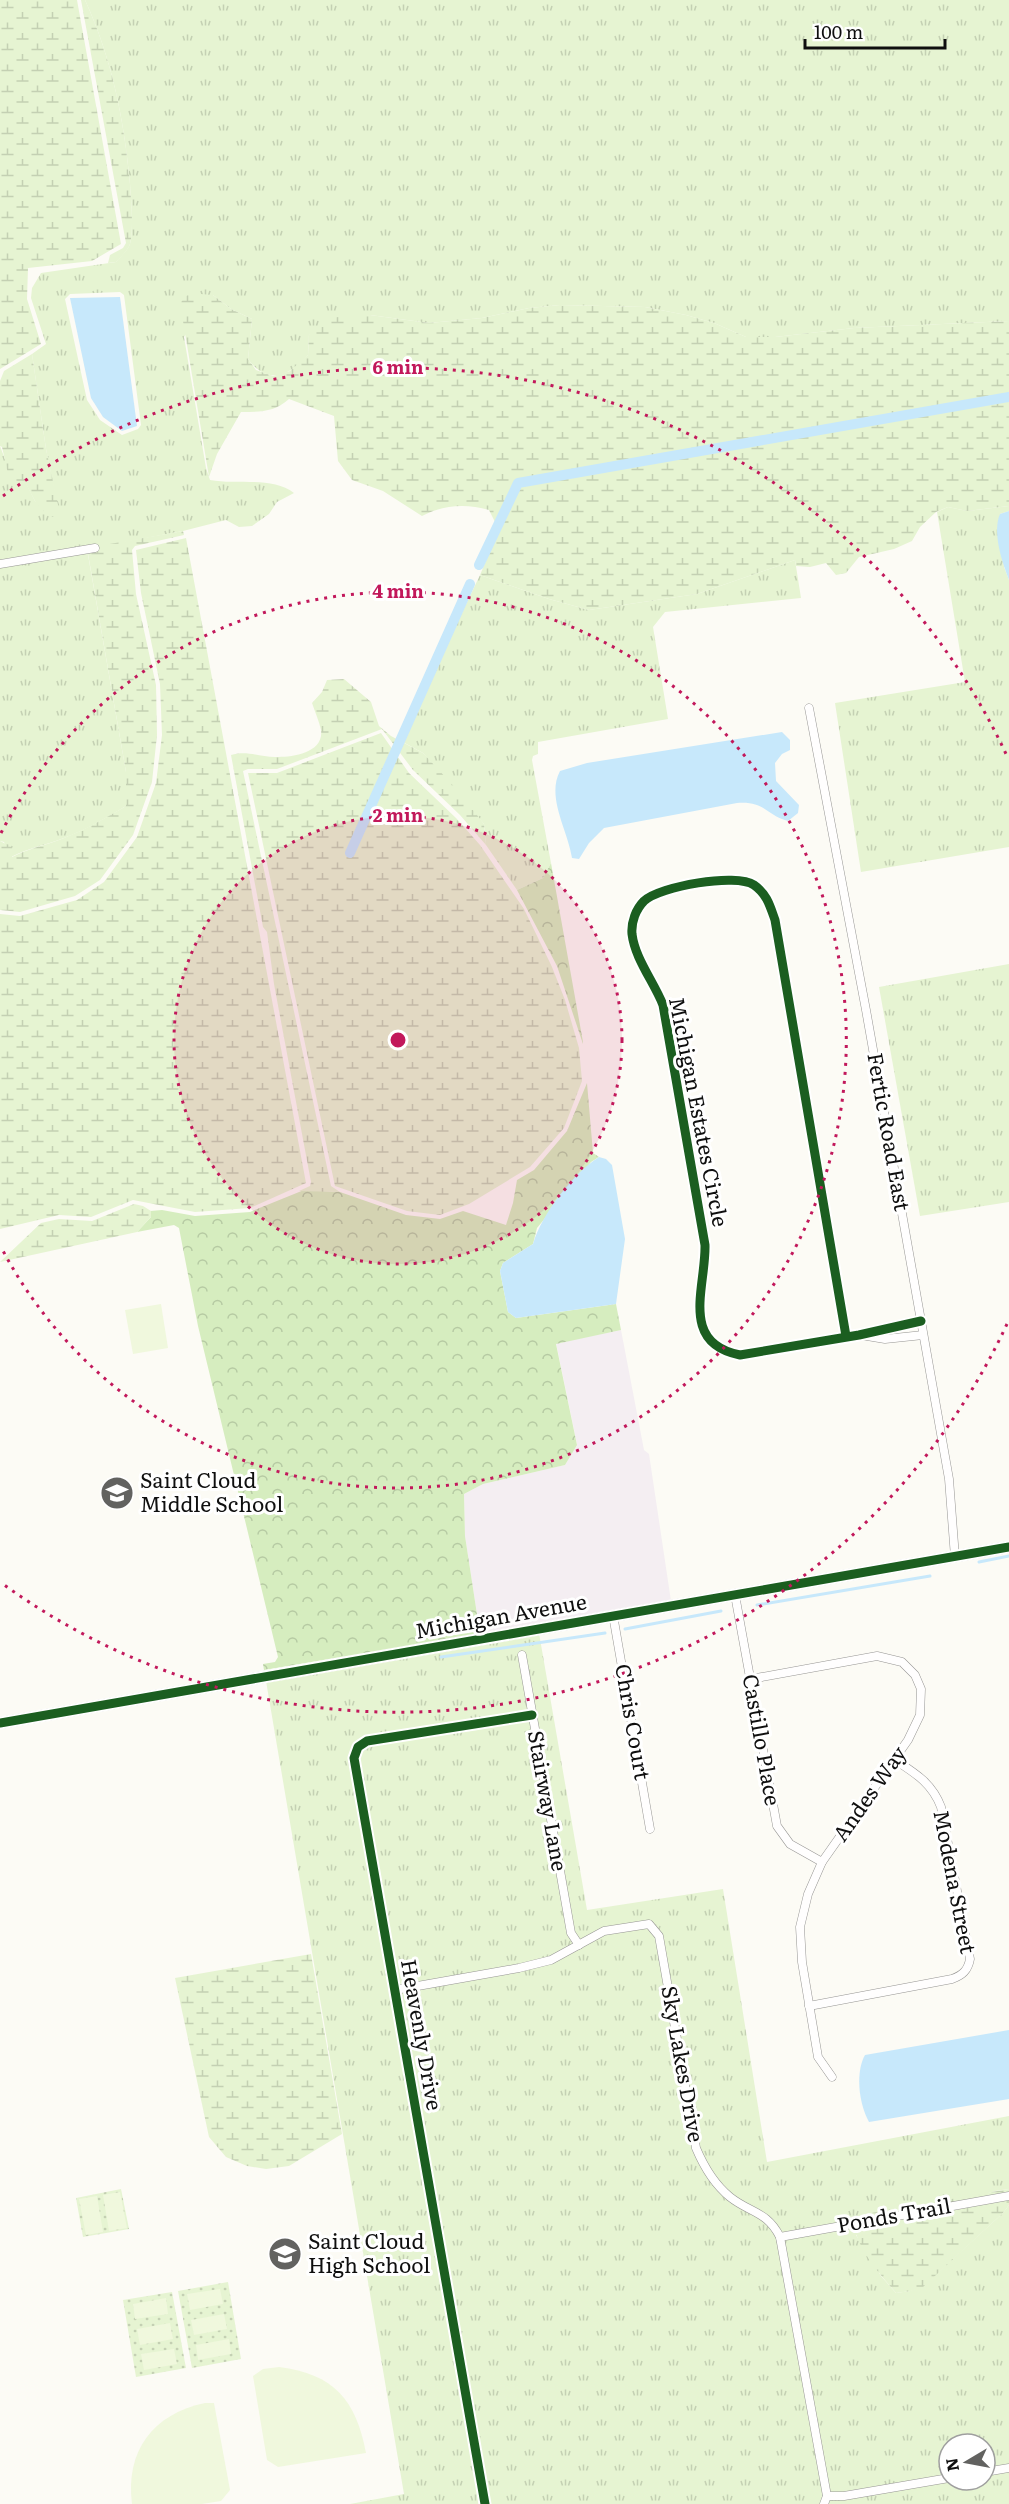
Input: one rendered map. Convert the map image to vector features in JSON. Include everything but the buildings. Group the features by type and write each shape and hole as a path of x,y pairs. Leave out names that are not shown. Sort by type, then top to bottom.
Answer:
{"street":[{"path":"0,564 95,548"},
{"name":"Fertic Road East","path":"809,708 866,1010 949,1479 955,1557"},
{"name":"Michigan Estates Circle","path":"846,1336 775,920 767,898 753,885 741,880 723,879 663,891 645,900 634,914 632,933 637,952 663,1005 705,1245 699,1309 704,1331 723,1352 740,1355 859,1335 921,1321"},
{"name":"Michigan Estates Circle","path":"859,1335 885,1339 923,1335"},
{"name":"Michigan Avenue","path":"0,1723 1009,1547"},
{"name":"Castillo Place","path":"735,1595 777,1826 790,1844 822,1863"},
{"name":"Chris Court","path":"613,1615 650,1829"},
{"name":"Stairway Lane","path":"522,1655 571,1933 579,1945"},
{"name":"Andes Way","path":"751,1679 869,1657 887,1656 902,1662 919,1683 922,1705 908,1740 822,1863 807,1894 800,1927 802,1962 818,2057 832,2077"},
{"name":"Heavenly Drive","path":"485,2504 354,1758 358,1747 367,1741 532,1715"},
{"name":"Modena Street","path":"809,2006 952,1979 963,1974 969,1965 970,1959 941,1807 936,1792 919,1775 894,1760"},
{"name":"Sky Lakes Drive","path":"395,1990 519,1968 551,1960 604,1931 649,1924 654,1928 659,1936 696,2148 715,2182 732,2198 773,2224 780,2237 826,2500"},
{"name":"Ponds Trail","path":"780,2237 1009,2196"},
{"path":"826,2500 937,2480"}],"shaded area":[{"path":"621,1330 644,1450 649,1454 671,1601 480,1634 465,1536 464,1494 483,1484 565,1465 577,1444 556,1343"}],"green space":[{"path":"0,0 77,0 121,244 92,261 28,268 27,299 41,344 0,369"},
{"path":"81,0 85,0 110,67 124,136 130,184 132,222 130,244 116,262 108,263 110,255 123,248 126,243"},
{"path":"85,0 1009,0 1009,321 854,328 775,337 746,337 714,323 645,307 560,305 529,308 482,318 429,323 370,315 309,335 308,355 301,363 286,373 270,375 255,367 248,359 252,319 231,309 213,295 184,337 210,480 275,484 294,493 277,502 269,514 252,526 239,527 226,520 183,531 87,549 126,772 126,806 80,831 11,857 4,842 0,841 0,446 6,462 26,483 35,501 59,514 46,449 32,354 46,344 31,298 32,288 41,273 116,262 129,246 131,237 131,198 124,136 110,67","holes":["120,292 124,295 141,425 138,429 122,435 100,420 87,400 65,299 70,294"]},
{"path":"189,293 213,295 231,309 252,319 248,359 256,370 273,376 290,371 308,355 309,335 325,318 370,315 429,323 482,318 529,308 560,305 645,307 714,323 746,337 775,337 854,328 1009,321 1009,506 967,511 948,507 936,512 920,527 912,541 894,549 859,557 846,573 836,575 826,563 810,567 796,566 795,560 697,594 589,610 480,575 499,530 489,510 471,506 454,506 438,509 422,516 383,491 352,480 338,461 334,416 289,399 273,409 241,412 217,454 209,477 180,303"},
{"path":"32,354 46,449 60,514 56,517 48,516 35,501 26,484 10,483 0,446 0,381 4,371"},
{"path":"1009,506 1009,511 1000,514 1004,567 1009,580 1009,847 861,872 835,703 965,682 937,512 948,507 967,511"},
{"path":"183,531 184,535 135,546 132,550 136,594 156,685 157,735 152,782 133,835 100,880 75,896 20,912 0,910 0,841 12,847 12,857 72,835 126,806 126,772 87,548"},
{"path":"186,538 306,1183 250,1208 195,1212 133,1200 91,1217 59,1215 0,1229 0,914 20,916 77,900 104,882 137,837 156,783 162,735 160,684 141,593 136,550"},
{"path":"795,560 801,598 665,612 653,627 668,719 538,742 538,754 533,756 532,760 551,863 543,878 517,890 486,845 484,824 423,753 401,741 480,575 589,610 697,594"},
{"path":"344,679 371,702 379,726 391,736 423,753 459,792 484,824 486,845 460,815 413,770 382,729 277,769 243,771 331,1186 340,1192 299,1191 310,1186 311,1182 274,984 267,932 263,927 231,755 243,753 285,757 307,752 313,748 318,744 321,730 312,703 322,692 327,680"},
{"path":"381,733 409,773 456,818 480,845 524,909 552,967 565,1000 579,1048 582,1081 564,1128 530,1167 469,1204 440,1215 407,1211 335,1186 248,773 277,773"},
{"path":"551,863 583,1044 557,966 517,890 543,878"},
{"path":"1009,964 1009,1202 920,1216 879,987"},
{"path":"587,1083 593,1153 599,1157 591,1162 537,1228 533,1244 503,1263 500,1271 508,1312 516,1318 616,1304 621,1330 556,1344 577,1445 565,1465 483,1484 464,1494 465,1536 480,1634 264,1670 263,1664 275,1662 278,1657 198,1326 179,1228 174,1225 137,1232 151,1217 150,1211 162,1210 195,1216 250,1212 304,1190 340,1192 406,1215 440,1219 463,1211 506,1225 517,1180 534,1170 567,1131"},
{"path":"134,1204 151,1211 151,1217 137,1232 0,1262 41,1223 59,1219 92,1221"},
{"path":"161,1304 168,1348 133,1354 125,1310"},
{"path":"539,1633 587,1910 723,1889 767,2162 1009,2116 1009,2189 995,2191 856,2235 881,2276 896,2293 910,2291 923,2286 1009,2205 1009,2504 350,2504 404,2494 266,1681"},
{"path":"311,1954 342,2134 289,2166 266,2169 247,2166 226,2157 209,2137 175,1978"},
{"path":"121,2189 129,2229 83,2237 76,2198"},
{"path":"1009,2189 1009,2205 1003,2213 923,2287 911,2291 896,2293 870,2261 856,2234 854,2225 860,2215"},
{"path":"120,2192 127,2228 109,2231 103,2195"},
{"path":"97,2196 103,2232 86,2235 79,2199"},
{"path":"228,2282 241,2359 192,2368 178,2291"},
{"path":"220,2289 223,2304 190,2310 187,2294"},
{"path":"172,2292 186,2368 136,2377 123,2300"},
{"path":"166,2298 168,2314 135,2319 133,2304"},
{"path":"224,2314 227,2329 194,2335 191,2320"},
{"path":"170,2323 173,2339 140,2345 137,2329"},
{"path":"229,2339 231,2354 198,2360 196,2345"},
{"path":"174,2349 177,2364 144,2370 141,2354"},
{"path":"279,2367 314,2376 328,2383 339,2393 349,2404 356,2418 366,2453 278,2467 267,2460 253,2376 263,2369"},
{"path":"205,2403 214,2403 230,2490 221,2501 202,2504 132,2504 133,2467 146,2438 171,2416"}],"water":[{"path":"120,297 137,426 122,431 103,417 91,398 70,298"},
{"path":"1009,511 1009,580 1001,556 997,529 1000,514"},
{"path":"782,732 790,740 790,750 782,754 775,763 776,781 799,805 798,813 788,821 760,806 737,803 604,828 589,843 579,859 572,858 555,792 560,771 587,763"},
{"path":"599,1157 606,1159 612,1165 625,1239 616,1304 516,1318 508,1312 500,1271 503,1263 533,1244 543,1220 559,1196 589,1164"},
{"path":"1009,2030 1009,2099 869,2122 863,2106 859,2079 865,2055"}],"waterway":[{"path":"479,565 518,483 1009,397"},
{"path":"350,853 470,584"},
{"path":"979,1562 1009,1556"},
{"path":"757,1605 930,1576"},
{"path":"625,1629 721,1611"},
{"path":"441,1657 605,1633"}],"cycle path":[{"path":"846,1336 775,920 770,905 762,892 754,885 745,882 716,881 665,890 641,904 633,920 632,934 641,961 663,1005 705,1245 700,1311 702,1326 709,1339 721,1349 740,1355 859,1335 921,1321"},
{"path":"0,1723 1009,1547"},
{"path":"485,2504 354,1758 358,1747 367,1741 532,1715"}],"place":[{"name":"Saint Cloud Middle School","path":"117,1493"},
{"name":"Saint Cloud High School","path":"285,2254"}]}
